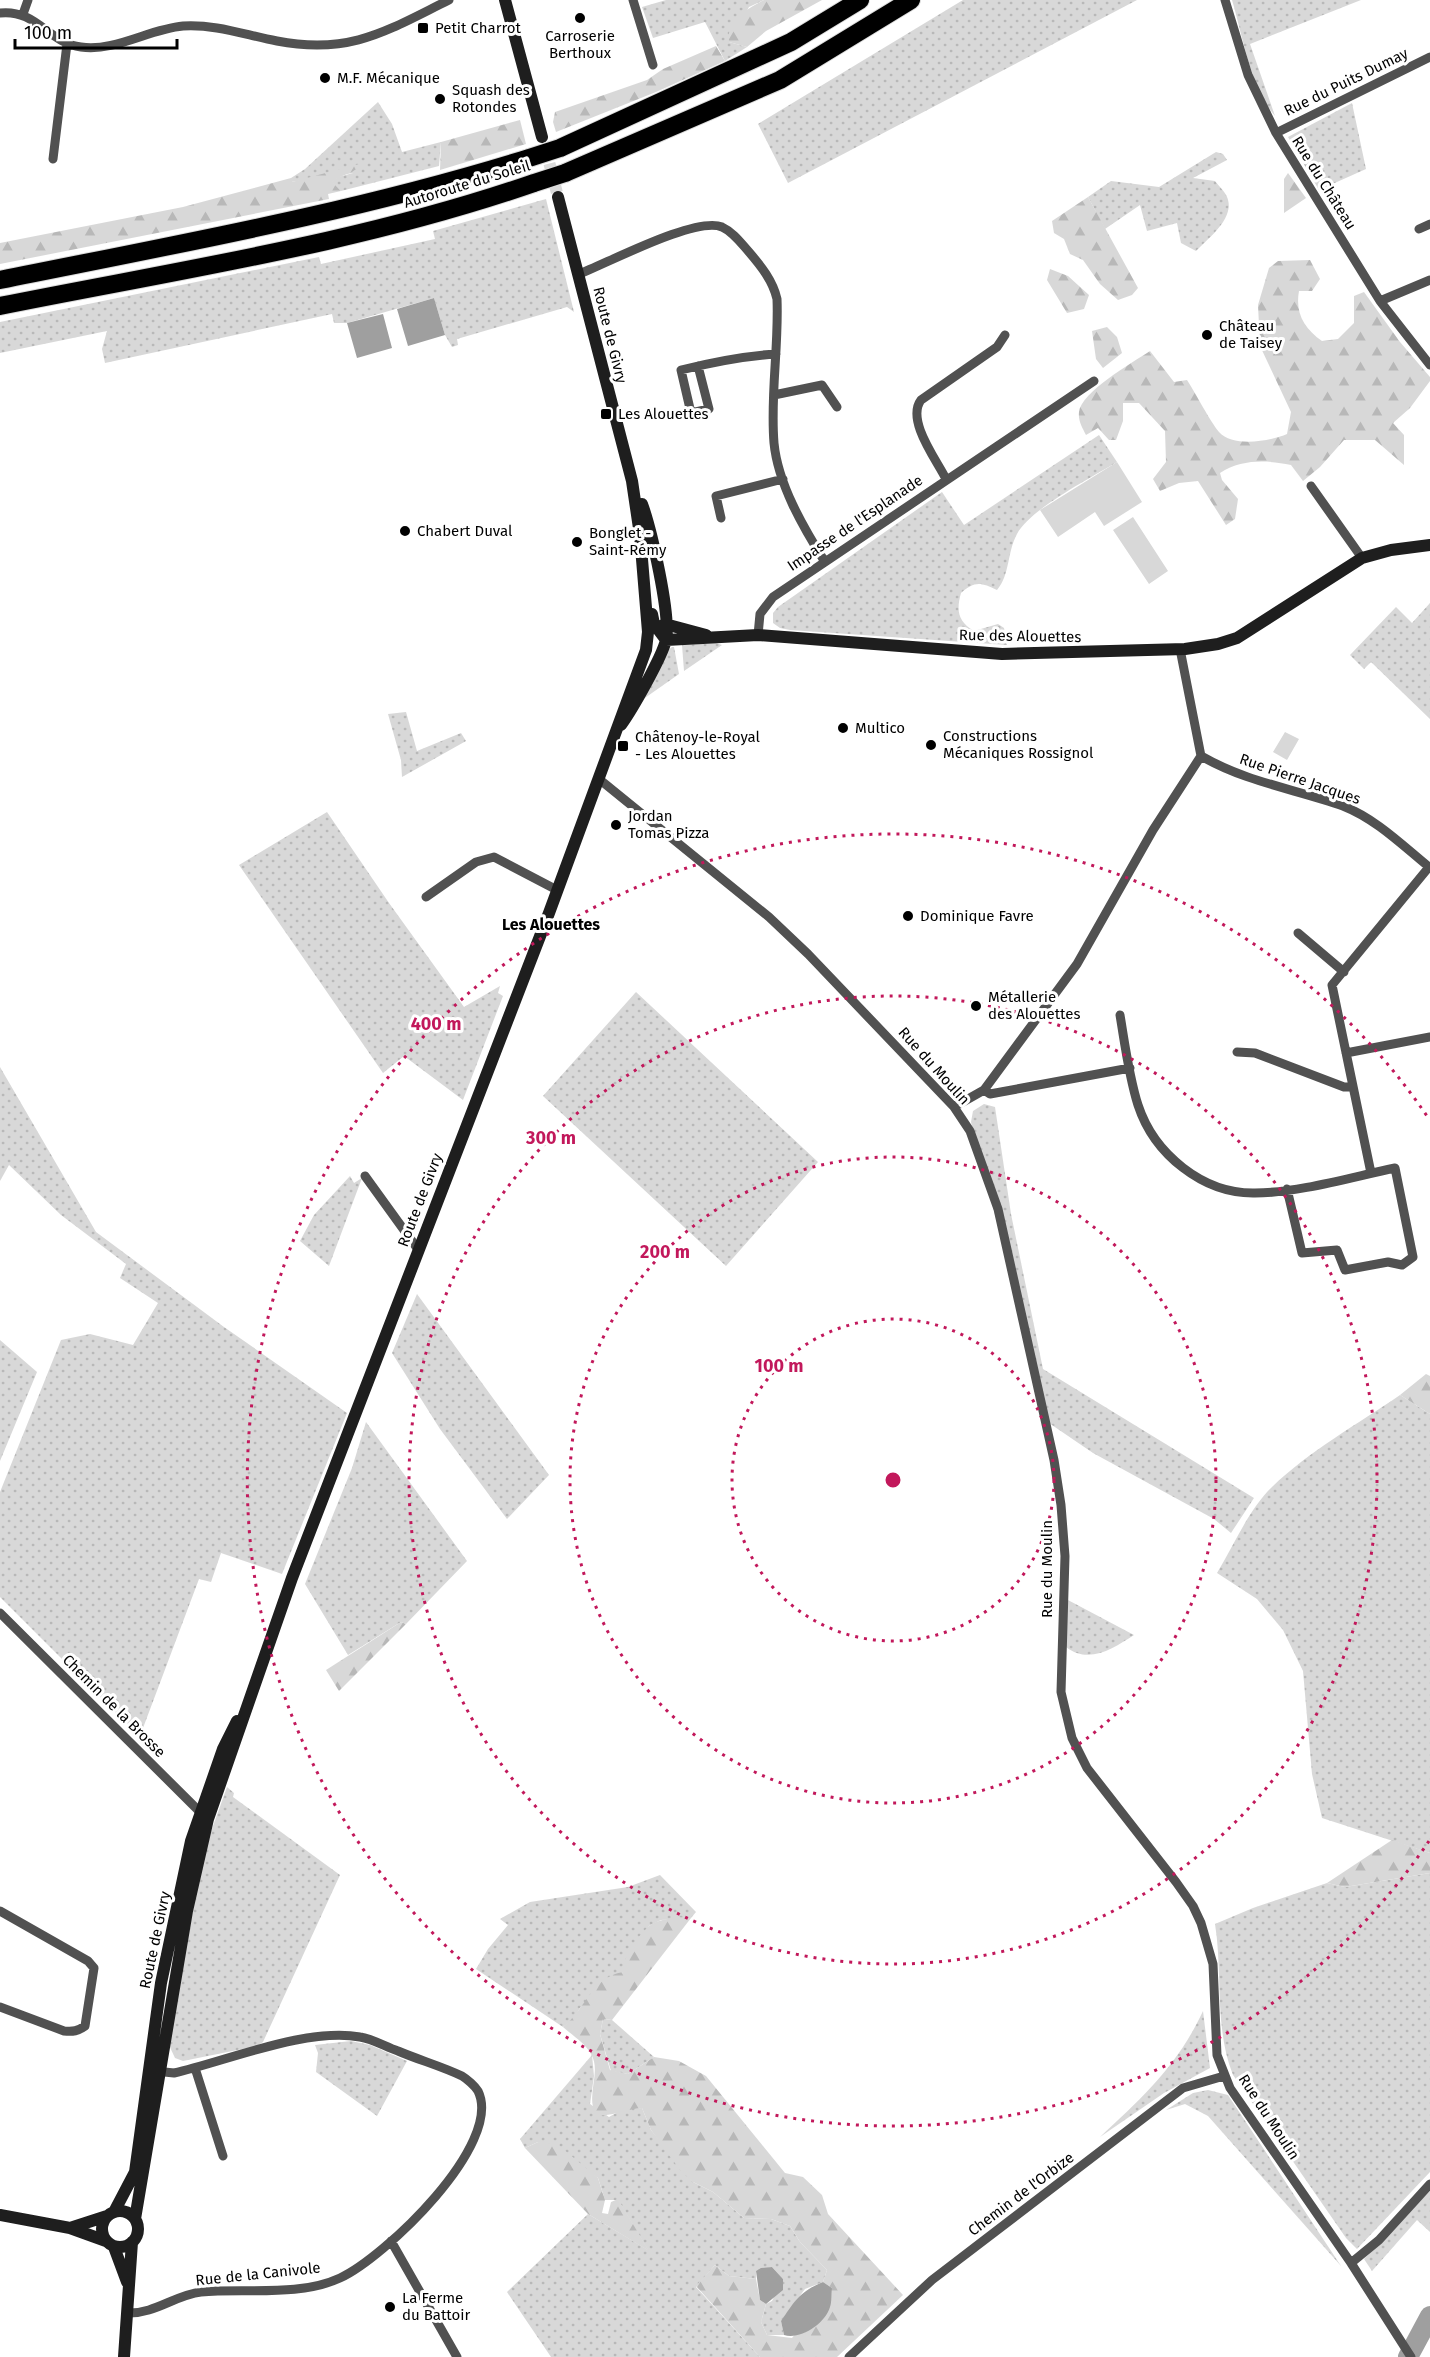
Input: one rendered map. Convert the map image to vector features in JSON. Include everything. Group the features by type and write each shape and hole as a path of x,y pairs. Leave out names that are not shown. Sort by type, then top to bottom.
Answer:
{"highway":[{"name":"Autoroute du Soleil","path":"0,280 333,212 429,189 560,148 791,42 860,0"},
{"name":"Autoroute du Soleil","path":"0,306 258,256 479,202 565,173 780,80 910,0"}],"main road":[{"path":"505,0 542,136"},
{"name":"Route de Givry","path":"135,2219 163,1972 191,1841 204,1816 223,1749 255,1682 417,1248 557,890 618,730 623,709 657,628 652,540 632,481 558,197"},
{"name":"Route de Givry","path":"618,730 630,713 666,640 654,624 632,481"},
{"name":"Rue des Alouettes","path":"666,640 758,635 1002,654 1180,649 1218,644 1237,638 1362,558 1391,550 1430,546"},
{"name":"Rue des Alouettes","path":"657,628 712,637"},
{"name":"Route de Givry","path":"110,2214 135,2172 152,2071"},
{"path":"0,2215 70,2228 121,2247 132,2242 137,2235 135,2219 128,2213 110,2214 70,2228"},
{"path":"110,2214 102,2224 102,2233 123,2265 129,2290"},
{"path":"124,2357 132,2242"}],"street":[{"path":"23,14 28,0"},
{"path":"0,13 23,14 66,44 79,47 102,46 161,30 193,26 234,30 278,41 341,45 364,40 449,0"},
{"path":"633,0 653,65"},
{"name":"Rue du Château","path":"1225,0 1248,75 1276,133 1380,301 1430,365"},
{"path":"53,159 66,44"},
{"name":"Rue du Puits Dumay","path":"1276,133 1429,59"},
{"path":"579,274 698,225 712,224 730,232 758,263 774,288 778,320 774,443 783,479 804,525 825,562"},
{"path":"1419,228 1430,224"},
{"path":"1380,301 1430,280"},
{"name":"Impasse de l'Esplanade","path":"758,635 760,614 765,605 946,479 916,422 916,406 921,400 997,348 1005,335"},
{"path":"698,366 709,409 691,413 681,370 728,358 776,354"},
{"path":"946,479 1094,381"},
{"path":"774,395 822,385 837,407"},
{"path":"721,518 716,496 783,479"},
{"path":"1311,486 1362,558"},
{"path":"954,1107 984,1090 1077,964 1153,830 1201,756 1180,649"},
{"name":"Rue Pierre Jacques","path":"1201,756 1255,781 1344,807 1382,828 1429,868 1332,985 1371,1173"},
{"name":"Rue du Moulin","path":"598,779 769,917 808,954 954,1107 970,1131 994,1197 1053,1460 1064,1538 1060,1668 1065,1718 1087,1768 1176,1882 1193,1906 1201,1923 1213,1964 1215,2038 1224,2076 1247,2114 1351,2263 1412,2357"},
{"path":"426,897 476,862 494,857 557,890"},
{"path":"1298,933 1344,972"},
{"path":"1120,1015 1130,1068 1144,1120 1158,1143 1183,1168 1218,1187 1236,1192 1254,1193 1287,1189 1395,1168 1413,1257 1402,1265 1388,1263 1345,1270 1337,1250 1302,1253 1287,1189"},
{"path":"1346,1053 1430,1037"},
{"path":"1237,1052 1255,1053 1344,1087 1352,1087"},
{"path":"984,1090 990,1094 1130,1068"},
{"path":"365,1176 417,1248"},
{"name":"Chemin de la Brosse","path":"0,1613 204,1816"},
{"path":"0,1911 88,1961 94,1968 85,2026 80,2030 64,2031 0,2007"},
{"name":"Rue de la Canivole","path":"127,2313 150,2311 198,2293 316,2286 342,2277 392,2241 451,2178 476,2140 482,2122 481,2102 477,2090 464,2077 362,2037 337,2035 262,2049 174,2073 152,2071"},
{"path":"195,2068 223,2156"},
{"name":"Chemin de l'Orbize","path":"849,2357 932,2280 1183,2088 1224,2076"},
{"path":"1351,2263 1379,2240 1430,2184"},
{"path":"392,2241 457,2357"}],"green space":[{"path":"666,0 764,0 749,7 729,42 747,47 725,61 705,22 653,38 642,7"},
{"path":"764,0 822,0 766,31 747,47 729,42 729,34 734,21 745,11"},
{"path":"963,0 1137,0 788,183 758,124"},
{"path":"1232,0 1361,0 1250,44 1275,116 1266,104 1253,76"},
{"path":"716,46 725,61 656,92 556,132 553,122 555,112 647,80 663,69"},
{"path":"378,102 392,124 402,152 441,142 439,166 341,191 331,182 338,177 353,173 291,182 291,178 305,169"},
{"path":"1352,103 1366,169 1319,190 1288,137"},
{"path":"520,120 526,144 440,170 441,142"},
{"path":"1216,152 1223,154 1227,160 1193,178 1215,181 1227,197 1228,212 1219,227 1196,251 1181,243 1177,223 1147,231 1140,205 1105,229 1088,197 1111,181 1159,187"},
{"path":"363,163 332,182 341,191 328,194 329,199 0,264 0,243 183,207 291,178 292,182"},
{"path":"1288,173 1306,198 1284,213 1284,179"},
{"path":"1088,197 1138,288 1132,295 1118,300 1100,284 1083,260 1070,254 1064,239 1054,233 1052,221"},
{"path":"546,199 574,312 567,307 457,339 458,345 452,347 445,335 434,298 347,323 334,323 332,314 105,363 102,349 107,331 0,353 0,322 319,257 321,264 435,239 433,231"},
{"path":"1310,260 1320,279 1312,291 1299,291 1298,306 1302,319 1310,331 1322,341 1338,339 1354,323 1354,296 1364,292 1400,342 1430,377 1430,381 1410,408 1393,423 1404,435 1404,465 1375,440 1344,440 1320,467 1303,481 1291,465 1264,462 1246,463 1228,468 1220,473 1222,480 1238,499 1235,519 1226,525 1198,481 1179,483 1160,491 1153,479 1166,462 1165,431 1139,403 1123,403 1123,421 1116,440 1109,440 1098,428 1086,435 1079,412 1088,396 1109,378 1150,351 1174,382 1187,380 1215,427 1225,437 1242,442 1252,442 1287,434 1291,412 1260,346 1258,305 1269,268 1278,261"},
{"path":"1050,269 1068,276 1089,295 1084,309 1067,313 1047,280"},
{"path":"1107,327 1117,337 1122,353 1103,368 1096,359 1092,331"},
{"path":"1099,435 1117,462 1047,504 1024,524 1014,541 1004,577 997,590 978,584 970,586 961,593 959,610 965,623 974,631 998,624 1004,628 1007,645 790,630 780,628 773,623 773,613 778,607 942,492 964,525"},
{"path":"1117,462 1142,502 1104,526 1095,512 1058,537 1040,510"},
{"path":"1133,517 1168,571 1149,584 1113,530"},
{"path":"1430,603 1430,719 1371,662 1364,669 1350,655 1396,607 1412,623"},
{"path":"716,643 722,645 684,671 682,645"},
{"path":"674,647 679,674 642,700 667,651"},
{"path":"406,712 417,751 461,733 466,741 402,777 401,760 388,714"},
{"path":"1285,732 1299,739 1287,760 1273,752"},
{"path":"327,812 464,1007 500,986 498,993 503,996 463,1100 404,1056 383,1073 239,865"},
{"path":"636,992 818,1162 726,1266 543,1096"},
{"path":"0,1067 96,1232 224,1327 347,1413 282,1574 221,1553 211,1582 199,1579 143,1728 137,1734 0,1597 0,1492 61,1340 90,1334 133,1345 158,1303 120,1278 126,1264 61,1215 9,1165 0,1181"},
{"path":"984,1104 995,1107 1011,1214 1043,1369 1254,1498 1231,1533 1214,1519 1093,1453 1049,1423 971,1122 973,1111"},
{"path":"350,1176 354,1183 362,1178 329,1266 300,1241 314,1215"},
{"path":"417,1294 549,1475 507,1519 440,1429 392,1353"},
{"path":"0,1340 37,1372 0,1461"},
{"path":"1426,1374 1430,1376 1430,1414 1400,1395"},
{"path":"1400,1395 1430,1414 1430,1853 1322,1818 1312,1774 1303,1671 1283,1630 1257,1599 1217,1573 1249,1516 1272,1487 1318,1450"},
{"path":"366,1422 467,1561 406,1624 401,1622 348,1655 305,1584 352,1468"},
{"path":"1066,1599 1134,1635 1101,1653 1084,1655 1075,1652 1066,1647"},
{"path":"401,1622 406,1624 339,1691 326,1670"},
{"path":"227,1787 234,1793 233,1797 340,1875 263,2042 257,2046 183,2061 175,2058 168,2043 204,1851"},
{"path":"1392,1840 1430,1853 1430,1873 1345,1887 1327,1883"},
{"path":"1430,1873 1430,2172 1357,2249 1346,2238 1233,2075 1223,2038 1215,1924 1253,1908 1327,1883 1345,1887"},
{"path":"660,1875 696,1912 691,1918 661,1920 649,1926 623,1972 580,2008 573,2020 563,2027 476,1969 488,1949 508,1925 500,1919 530,1902 628,1887"},
{"path":"677,1917 691,1918 612,2020 603,2019 600,2034 610,2070 628,2074 654,2057 679,2061 706,2076 785,2173 803,2177 822,2195 828,2214 903,2295 837,2357 760,2357 696,2286 715,2265 729,2276 756,2279 760,2300 766,2304 761,2322 767,2335 792,2338 832,2288 823,2282 827,2270 800,2242 790,2226 771,2219 744,2218 713,2192 693,2182 680,2170 651,2130 642,2108 608,2115 596,2115 592,2100 594,2061 586,2047 563,2027 596,1987 612,1975 623,1972 625,1960 631,1948 649,1926"},
{"path":"1203,2011 1210,2068 1164,2093 1100,2137 1145,2094 1171,2064"},
{"path":"603,2019 612,2020 654,2057 628,2074 611,2071 600,2034"},
{"path":"351,2041 370,2045 407,2061 377,2116 316,2072 318,2053 315,2045"},
{"path":"592,2055 594,2076 590,2104 609,2117 623,2109 642,2108 651,2130 693,2182 713,2192 744,2218 771,2219 790,2226 800,2242 827,2270 823,2282 805,2289 781,2321 784,2335 767,2335 761,2322 766,2304 772,2301 783,2279 772,2267 756,2271 756,2279 729,2276 715,2265 696,2287 760,2357 551,2357 507,2292 588,2214 648,2250 618,2200 605,2200 598,2178 538,2142 525,2148 520,2139"},
{"path":"1208,2090 1228,2095 1341,2266 1208,2116 1185,2104 1166,2110 1193,2093"},
{"path":"538,2142 557,2144 598,2178 605,2200 602,2213 608,2214 611,2202 618,2199 649,2251 588,2214 525,2148"},
{"path":"1430,2191 1430,2232 1417,2220 1372,2271 1364,2259"}],"shaded area":[{"path":"434,298 445,335 408,346 397,309"},
{"path":"383,314 392,348 357,358 347,323"},
{"path":"772,2267 783,2279 783,2290 766,2304 760,2300 756,2271"},
{"path":"823,2282 832,2288 831,2305 823,2319 804,2333 784,2335 781,2321 790,2308 803,2293"}],"waterway":[{"path":"1408,2357 1430,2316"}],"tunnel":[{"path":"545,146 558,197"}],"place":[{"name":"Carroserie Berthoux","path":"580,18"},
{"name":"Petit Charrot","path":"423,28"},
{"name":"M.F. Mécanique","path":"325,78"},
{"name":"Squash des Rotondes","path":"440,99"},
{"name":"Château de Taisey","path":"1207,335"},
{"name":"Les Alouettes","path":"606,414"},
{"name":"Chabert Duval","path":"405,531"},
{"name":"Bonglet - Saint-Rémy","path":"577,542"},
{"name":"Multico","path":"843,728"},
{"name":"Constructions Mécaniques Rossignol","path":"931,745"},
{"name":"Châtenoy-le-Royal - Les Alouettes","path":"623,746"},
{"name":"Jordan Tomas Pizza","path":"616,825"},
{"name":"Dominique Favre","path":"908,916"},
{"name":"Métallerie des Alouettes","path":"976,1006"},
{"name":"La Ferme du Battoir","path":"390,2307"}],"district":[{"name":"Les Alouettes","path":"551,924"}]}
